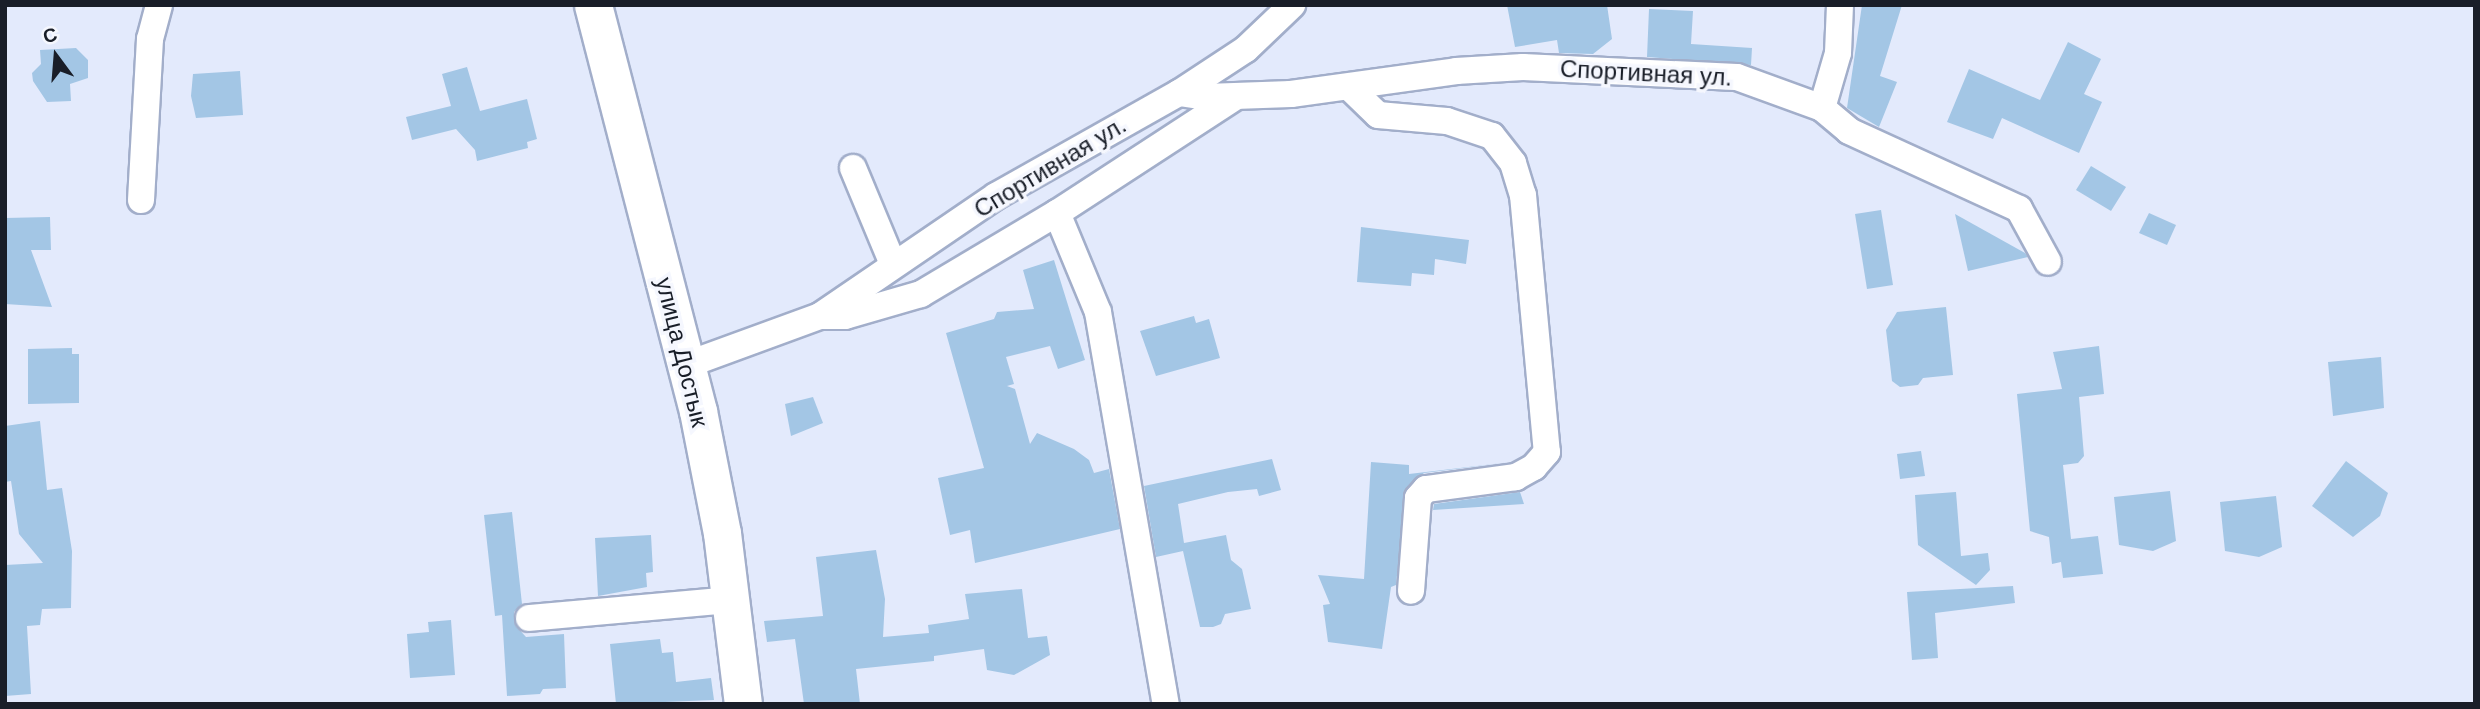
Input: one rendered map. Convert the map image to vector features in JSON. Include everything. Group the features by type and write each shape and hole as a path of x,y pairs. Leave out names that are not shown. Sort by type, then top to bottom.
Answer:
{"main road":[{"name":"улица Достык","path":"593,5 686,365 722,533 743,704"}],"street":[{"path":"141,200 150,39 159,5"},
{"path":"1822,108 1838,53 1840,5"},
{"name":"Спортивная ул.","path":"686,365 820,316 893,264 1020,182 1179,93 1246,49 1282,10"},
{"name":"Спортивная ул.","path":"1179,93 1236,97 1351,89 1456,71 1523,67 1655,71 1737,77 1822,108 1849,131 2019,209 2049,262"},
{"path":"1351,89 1378,116 1447,121 1492,136 1513,163 1523,195 1546,452 1534,467 1516,477 1426,489 1418,498 1411,591"},
{"name":"Спортивная ул.","path":"820,316 845,316 921,294 1057,213 1236,97"},
{"path":"853,168 893,264"},
{"path":"1057,213 1098,312 1166,704"},
{"path":"529,618 730,600"}],"building":[{"path":"1507,5 1607,5 1612,39 1593,54 1559,53 1557,40 1515,47"},
{"path":"1862,5 1902,5 1880,76 1897,82 1879,127 1847,108"},
{"path":"1649,9 1693,11 1691,44 1752,48 1751,65 1647,57"},
{"path":"2068,42 2101,59 2084,94 2102,102 2079,153 2002,118 1993,139 1947,122 1969,69 2040,100"},
{"path":"76,48 88,60 88,78 70,84 71,101 47,102 33,81 32,73 41,64 40,50"},
{"path":"467,67 480,111 527,99 537,139 527,142 528,148 477,161 475,150 456,129 412,140 406,117 451,106 442,74"},
{"path":"240,71 243,115 196,118 191,96 193,74"},
{"path":"2091,166 2126,187 2111,211 2076,190"},
{"path":"1881,210 1893,285 1867,289 1855,214"},
{"path":"2149,213 2176,225 2167,245 2139,233"},
{"path":"1955,214 2025,253 2028,257 1968,271"},
{"path":"50,217 51,250 31,250 52,307 5,304 5,218"},
{"path":"1361,227 1469,240 1466,264 1435,259 1434,275 1412,273 1411,286 1357,282"},
{"path":"1054,260 1085,360 1058,369 1050,346 1006,357 1014,384 1007,386 1015,389 1030,444 1037,433 1074,449 1089,460 1094,473 1109,469 1120,529 975,563 970,530 950,535 938,478 984,468 946,333 994,319 997,312 1034,309 1023,270"},
{"path":"1946,307 1953,375 1923,378 1918,385 1900,387 1892,381 1886,330 1897,312"},
{"path":"1194,316 1196,323 1209,319 1220,358 1156,376 1140,331"},
{"path":"2099,346 2104,394 2079,397 2084,456 2078,463 2063,465 2071,539 2098,536 2103,574 2063,578 2061,562 2052,564 2049,537 2030,531 2017,394 2062,389 2053,352"},
{"path":"72,348 72,354 79,354 79,403 28,404 28,349"},
{"path":"2381,357 2384,408 2333,416 2328,362"},
{"path":"813,397 823,423 791,436 785,404"},
{"path":"40,421 47,490 62,488 72,551 71,608 42,609 40,625 27,626 31,694 5,696 5,565 43,563 19,534 11,481 5,482 5,426"},
{"path":"1921,451 1925,476 1900,479 1897,454"},
{"path":"1272,459 1281,490 1259,496 1257,489 1228,492 1178,504 1184,543 1226,535 1231,560 1242,569 1251,609 1225,614 1221,624 1213,627 1200,627 1183,551 1156,557 1144,486"},
{"path":"2346,461 2388,493 2380,516 2353,537 2312,506"},
{"path":"1371,462 1409,465 1409,474 1511,462 1424,473 1406,488 1396,585 1391,587 1382,649 1328,642 1323,605 1330,604 1318,575 1364,579"},
{"path":"2170,491 2176,541 2153,551 2119,545 2114,497"},
{"path":"1520,492 1524,504 1433,510 1434,504"},
{"path":"1956,492 1961,556 1988,553 1990,570 1976,585 1918,545 1915,495"},
{"path":"2276,496 2282,547 2259,557 2225,551 2220,502"},
{"path":"512,512 522,604 514,612 516,626 526,637 564,634 566,688 543,689 540,694 507,696 502,615 495,616 484,515"},
{"path":"651,535 653,572 646,573 647,587 598,596 595,538"},
{"path":"876,550 885,599 883,637 929,633 928,625 969,619 965,594 1022,589 1028,638 1047,636 1050,655 1014,675 987,670 984,649 934,656 934,661 856,669 860,704 804,704 795,639 767,642 764,621 823,616 816,557"},
{"path":"2013,586 2015,603 1935,613 1938,658 1912,660 1907,592"},
{"path":"451,620 455,675 410,678 407,634 429,632 428,622"},
{"path":"660,639 662,653 673,652 676,682 711,678 714,700 616,704 610,644"}]}
